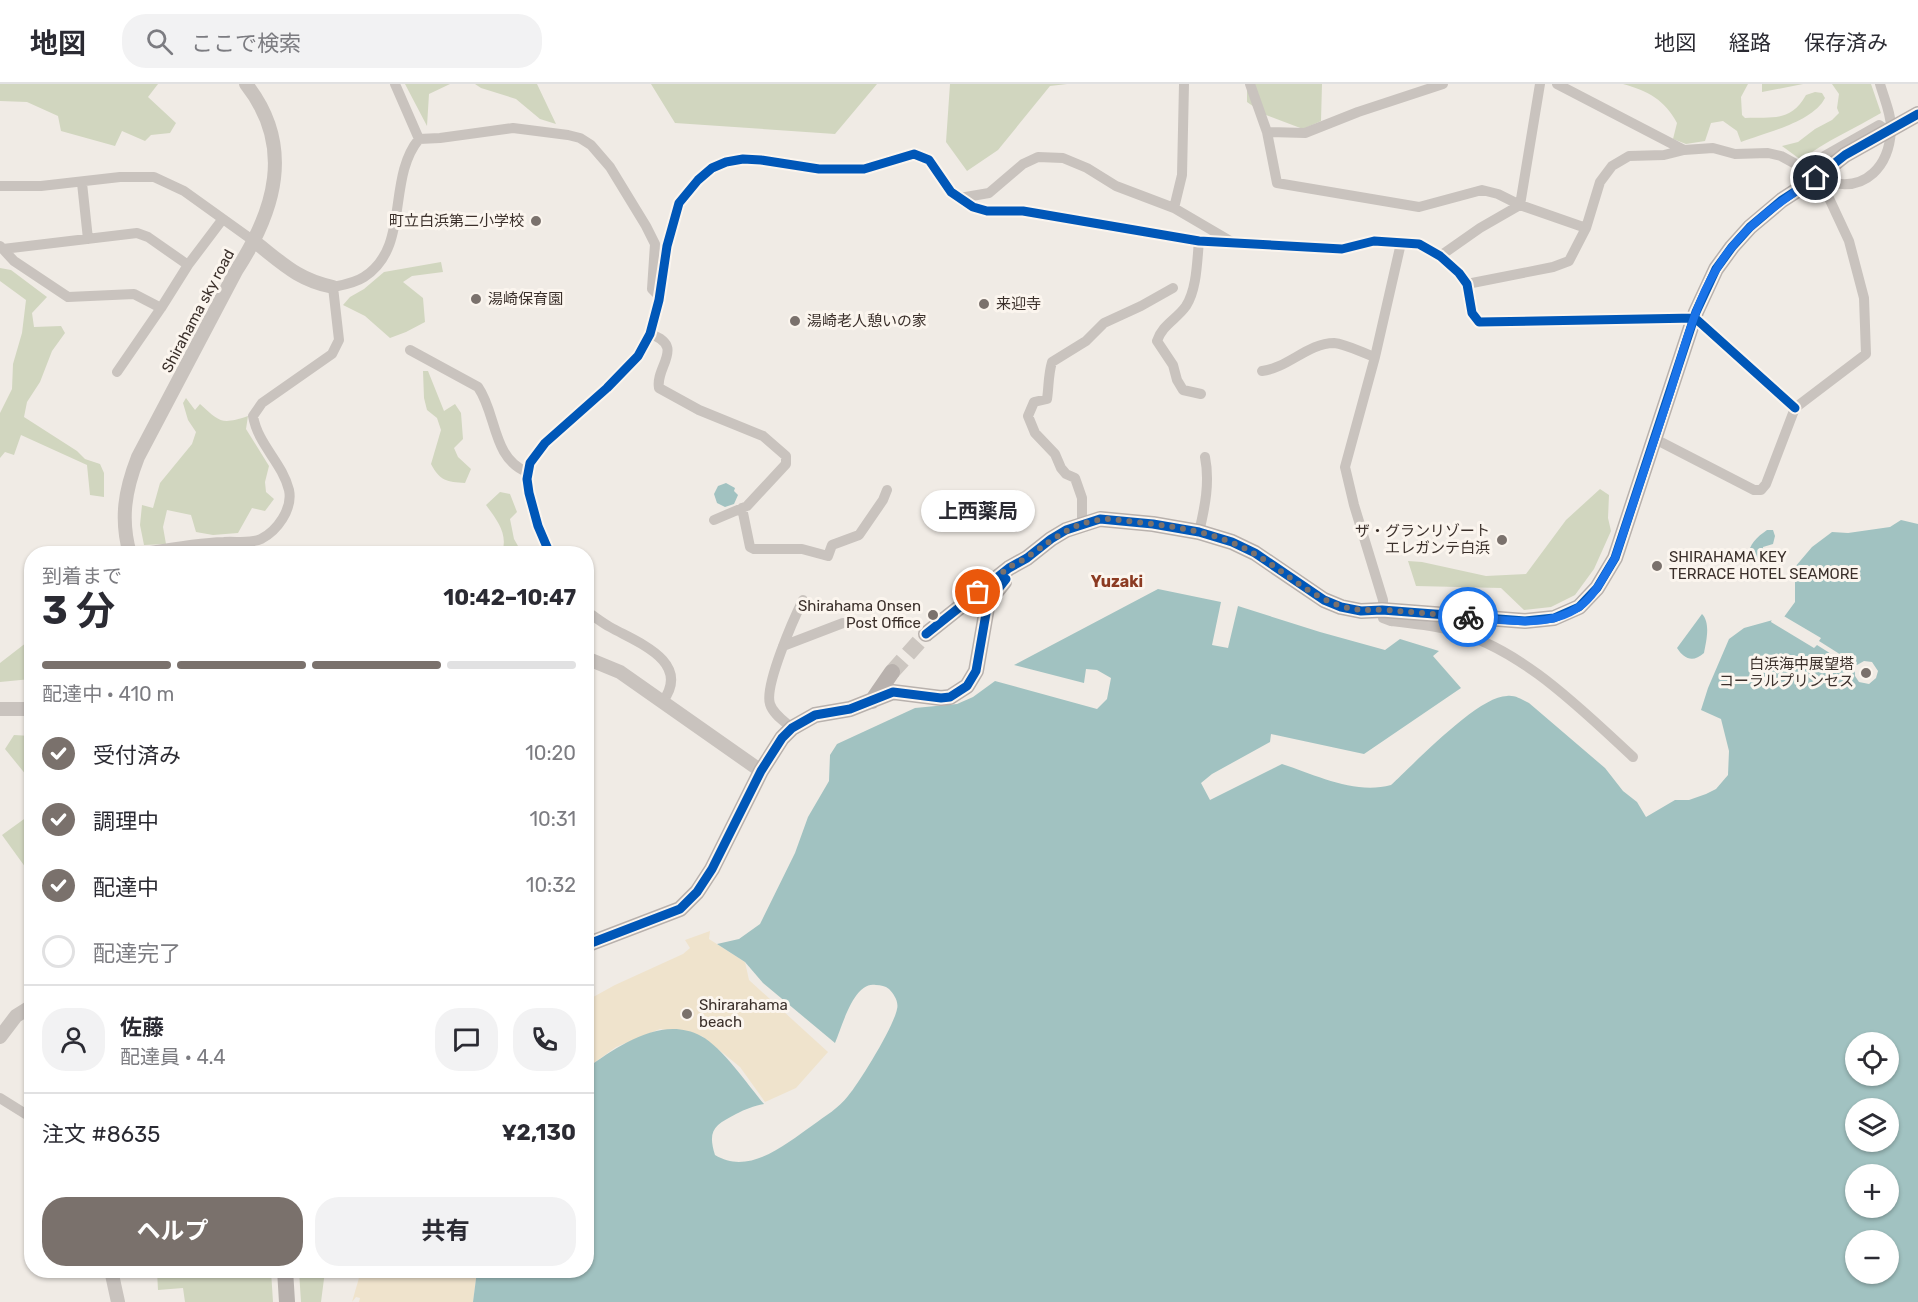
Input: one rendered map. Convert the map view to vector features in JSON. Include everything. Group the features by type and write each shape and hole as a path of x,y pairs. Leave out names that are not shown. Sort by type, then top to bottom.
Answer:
{"main road":[{"path":"594,942 680,909 697,892 712,869 761,771 782,738 792,728 815,715 850,709 893,692 930,698 950,697 967,687 976,671 988,602 999,586 1051,538 1082,524 1110,519 1199,532 1232,542 1255,553 1333,603 1361,611 1382,610 1525,621 1554,618 1579,607 1597,588 1615,558 1695,318 1716,269 1750,227 1782,200 1845,155 1918,114"},
{"path":"926,634 1009,568 1027,558"},
{"path":"871,701 892,672"},
{"path":"286,1278 287,1302"}],"street":[{"name":"Shirahama sky road","path":"128,546 125,535 124,511 129,479 236,270 255,242 272,196 275,176 269,124 262,108 246,84"},
{"path":"395,84 419,139"},
{"path":"1174,208 1182,175 1184,84"},
{"path":"1250,84 1267,132 1267,142 1277,183 1419,207 1482,190 1586,228"},
{"path":"1267,132 1305,133 1358,112 1443,84"},
{"path":"1520,205 1540,84"},
{"path":"1557,84 1684,150"},
{"path":"1467,284 1553,267 1569,261 1586,228 1600,182 1612,166 1629,156 1664,155 1684,150 1713,148 1735,154 1768,153 1781,156 1816,176 1841,185 1852,184 1871,176 1883,161 1889,130 1880,84"},
{"path":"419,139 513,128 568,135 580,138 591,145 610,167 646,226 655,249 652,289 659,296"},
{"path":"0,186 41,186 120,177 154,177 184,190 297,275 314,283 333,287 362,278 379,264 386,253 397,214 403,170 408,155 419,139"},
{"path":"547,546 538,526 529,493 527,472 530,463 546,443 639,356 650,334 667,246 679,203 698,180 712,168 726,162 743,159 819,169 864,169 914,154 929,160 951,192 974,207 987,212 1023,211 1199,241 1342,249 1374,242 1419,244 1440,256 1459,273 1467,284 1472,313 1479,322 1695,318 1795,408"},
{"path":"960,198 989,193 1023,164 1038,157 1063,158 1087,168 1116,186 1174,208 1234,243"},
{"path":"1655,439 1754,490 1761,490 1766,484 1795,408 1866,354 1864,298 1849,241 1816,176"},
{"path":"82,183 88,239"},
{"path":"1440,256 1480,228 1520,205"},
{"path":"117,372 188,265 222,220"},
{"path":"1,248 137,233 188,265"},
{"path":"1199,241 1193,286 1188,302 1180,314 1160,332 1157,341 1173,365 1177,380 1184,390 1201,394"},
{"path":"1401,243 1375,357 1345,468 1383,600 1383,618 1448,630 1501,651 1571,700 1633,757"},
{"path":"1,248 14,261 68,297 134,294 161,308"},
{"path":"191,546 259,541 273,531 285,515 290,494 283,473 256,431 253,416 262,403 332,354 339,340 333,287"},
{"path":"1082,524 1082,498 1075,478 1066,474 1061,468 1055,454 1035,433 1028,416 1034,402 1047,399 1049,390 1047,381 1052,362 1086,341 1104,323 1173,288"},
{"path":"650,334 665,341 667,345 666,364 658,380 659,388 699,410 763,436 786,456 786,464 747,506 714,519"},
{"path":"1262,371 1274,370 1318,346 1335,343 1375,357"},
{"path":"410,351 478,387 485,400 499,444 521,470 527,472"},
{"path":"1199,532 1208,472 1206,457"},
{"path":"742,508 750,547 754,549 802,549 828,556 832,544 859,534 884,500 887,490"},
{"path":"792,728 775,713 769,702 783,646 803,600"},
{"path":"594,616 637,640 661,658 671,676 669,692 663,701"},
{"path":"783,646 843,622"},
{"path":"594,661 620,672 761,771"},
{"path":"0,709 24,709"},
{"path":"0,1037 16,1016 24,1011"},
{"path":"0,1098 24,1113"},
{"path":"112,1278 115,1300"}],"green space":[{"path":"0,84 158,84 148,97 176,123 170,133 151,135 145,141 122,131 115,146 61,131 58,116 27,102 0,101"},
{"path":"405,84 450,84 429,94 427,126"},
{"path":"475,84 537,84 556,124 540,119 516,99"},
{"path":"651,84 877,84 835,134 675,123"},
{"path":"950,84 1067,84 1050,86 998,150 967,171 946,142"},
{"path":"1247,84 1322,84 1321,121 1303,129 1266,115 1247,102"},
{"path":"1623,84 1748,84 1741,97 1742,115 1745,118 1787,114 1800,104 1806,95 1815,92 1822,93 1825,98 1810,114 1799,120 1741,142 1737,131 1723,121 1711,123 1705,141 1686,144 1673,139 1677,123 1661,102 1648,93"},
{"path":"1762,84 1803,84 1762,92"},
{"path":"1832,84 1871,84 1881,113 1801,160 1782,146 1798,142 1839,113 1837,108 1839,94"},
{"path":"441,262 443,272 412,276 403,282 423,298 425,322 406,332 390,338 365,316 343,305 350,297 364,289 384,272"},
{"path":"0,268 11,270 47,297 32,313 34,327 61,326 65,333 52,351 40,382 27,402 24,417 77,451 85,459 100,464 104,473 104,497 90,495 87,465 21,435 14,455 5,452 0,458 0,413 12,389 13,364 22,333 26,300 0,281"},
{"path":"423,371 428,371 444,411 455,404 461,413 463,439 454,448 458,457 471,469 465,483 445,480 431,464 441,430 437,418 427,410"},
{"path":"186,398 195,410 200,404 221,420 248,416 246,429 269,466 265,482 266,492 274,499 265,511 252,508 238,533 213,535 196,532 191,515 167,510 163,527 166,544 144,545 140,525 142,505 153,508 160,483 192,444 196,432 188,420 183,403"},
{"path":"1600,489 1609,495 1608,518 1611,531 1594,569 1575,595 1551,607 1524,610 1501,588 1416,586 1408,561 1486,576 1526,574 1566,520"},
{"path":"500,492 510,494 517,512 510,519 514,539 518,546 504,546 502,531 486,505"},
{"path":"24,644 24,680 0,682 0,663"},
{"path":"14,735 24,736 24,772 5,749"},
{"path":"24,819 24,865 2,835"},
{"path":"157,1278 271,1278 273,1302 185,1302 183,1288 158,1290"},
{"path":"299,1278 324,1278 321,1302 301,1302"}],"sand":[{"name":"Shirarahama beach","path":"710,931 709,939 745,962 749,980 828,1052 796,1088 765,1102 740,1067 702,1036 660,1029 616,1047 594,1063 594,997 683,954 690,948 685,940"},
{"path":"359,1278 476,1278 473,1302 359,1302 360,1298 356,1297 352,1302"}],"water":[{"path":"726,483 735,488 734,491 738,495 734,504 725,507 717,503 714,494 718,486"},
{"path":"1901,520 1918,524 1918,1302 473,1302 476,1278 594,1278 594,1063 612,1051 641,1036 671,1029 686,1030 709,1041 764,1104 736,1114 715,1129 712,1140 715,1155 728,1161 754,1160 791,1141 836,1108 860,1079 895,1017 897,1004 889,989 883,986 868,985 861,990 845,1016 835,1043 763,983 745,962 717,944 739,939 760,924 795,853 808,817 829,781 830,755 837,744 915,708 957,704 973,697 995,681 1097,709 1107,699 1111,678 1097,670 1086,669 1084,683 1014,665 1158,589 1221,602 1212,645 1228,648 1238,606 1385,650 1400,639 1439,651 1433,656 1461,688 1364,754 1271,734 1270,742 1212,774 1201,783 1210,800 1282,764 1350,786 1391,785 1447,733 1480,707 1495,699 1510,696 1529,703 1605,768 1623,791 1637,802 1646,817 1675,800 1689,800 1716,789 1728,775 1729,751 1721,719 1701,710 1708,688 1729,639 1744,628 1784,617 1795,602 1795,567 1812,547 1832,532 1848,533 1890,527"},
{"path":"1767,530 1773,530 1775,536 1773,544 1763,547 1763,558 1757,562 1751,562 1748,557 1752,545"},
{"path":"1702,614 1707,627 1704,653 1692,659 1683,655 1677,648"}],"pier":[{"path":"1782,615 1821,638 1819,641 1857,665 1864,661 1872,662 1878,671 1876,678 1869,684 1859,682 1855,676 1855,669 1817,645 1814,648 1771,622 1771,618"}],"tunnel":[{"path":"892,672 926,634"}],"cycle path":[{"path":"926,634 1009,568 1027,558 1051,539 1066,530 1100,519 1153,524 1199,532 1232,542 1255,553 1324,600 1341,607 1361,611 1382,610 1525,621 1554,618 1579,607 1597,588 1615,558 1696,312 1716,269 1750,227 1782,200 1816,178 1845,155 1918,114"},
{"path":"547,546 538,526 529,493 527,479 530,463 545,443 607,388 638,356 650,334 659,300 667,246 679,203 698,180 712,168 726,162 743,159 819,169 864,169 914,154 929,160 951,192 973,207 987,211 1023,211 1199,241 1342,249 1374,241 1419,244 1440,256 1459,273 1467,284 1472,313 1479,322 1695,318 1795,408"},
{"path":"594,942 680,909 697,892 712,869 761,771 782,738 792,728 815,715 850,709 893,692 941,698 950,697 967,686 976,671 988,602 1006,579"}],"way so far":[{"path":"978,592 1009,568 1027,558 1051,538 1082,524 1110,519 1199,532 1232,542 1255,553 1324,600 1341,607 1361,611 1382,610 1468,617"}],"place":[{"name":"町立白浜第二小学校","path":"536,221"},
{"name":"湯崎保育園","path":"476,299"},
{"name":"来迎寺","path":"984,304"},
{"name":"湯崎老人憩いの家","path":"795,321"},
{"name":"ザ・グランリゾート エレガンテ白浜","path":"1502,540"},
{"name":"SHIRAHAMA KEY TERRACE HOTEL SEAMORE","path":"1657,566"},
{"name":"上西薬局","path":"978,592"},
{"name":"Shirahama Onsen Post Office","path":"933,615"},
{"name":"白浜海中展望塔 コーラルプリンセス","path":"1866,673"},
{"name":"Shirarahama beach","path":"687,1014"}],"district":[{"name":"Yuzaki","path":"1117,581"}],"route":[{"path":"1468,617 1525,621 1554,618 1579,607 1597,588 1615,558 1696,312 1716,269 1750,227 1782,200 1816,178"}]}
